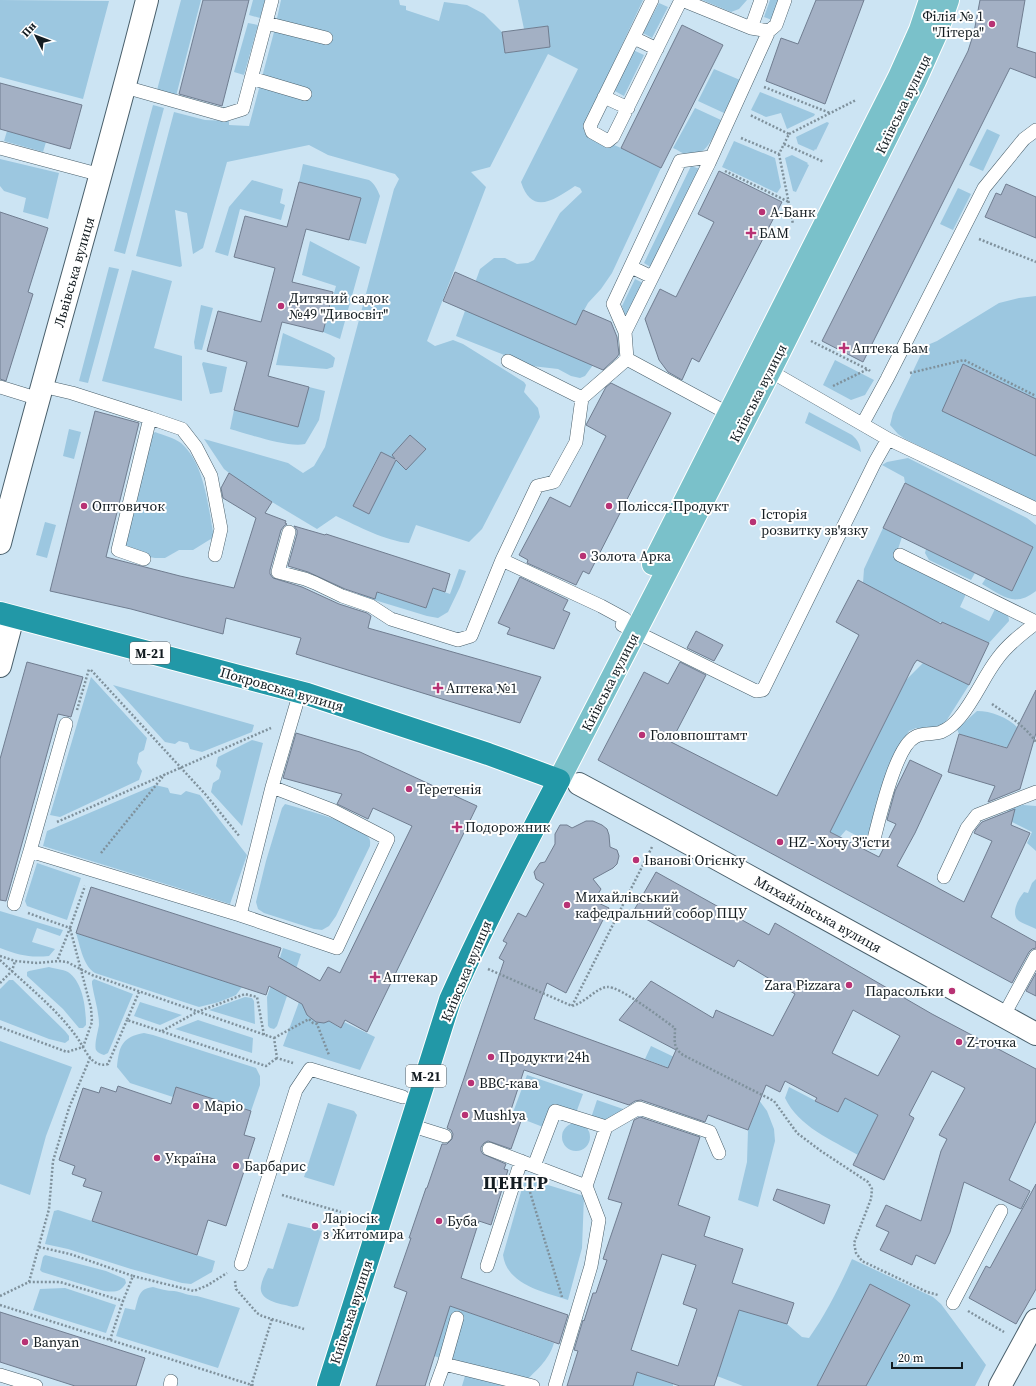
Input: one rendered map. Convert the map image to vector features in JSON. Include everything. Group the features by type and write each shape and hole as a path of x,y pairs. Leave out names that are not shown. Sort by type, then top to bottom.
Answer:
{"highway":[{"name":"Покровська вулиця","path":"7,615 300,692 488,754 561,780"},
{"name":"Київська вулиця","path":"328,1386 450,1000 524,846 561,780"},
{"name":"Київська вулиця","path":"312,1386 403,1097 434,1006 456,953 561,780"}],"main road":[{"name":"Київська вулиця","path":"561,780 628,625 729,414 896,83 920,30 930,0"},
{"name":"Київська вулиця","path":"628,625 770,371 915,82 937,32 948,0"}],"street":[{"name":"Львівська вулиця","path":"0,543 125,87 147,0"},
{"path":"0,666 7,615"},
{"name":"Михайлівська вулиця","path":"561,780 662,828 1036,1034"},
{"path":"1000,1386 1036,1320"}],"lane":[{"path":"125,87 224,115 243,109 272,0"},
{"path":"652,0 590,126 592,132 608,141 613,138 682,0 751,28 769,31"},
{"path":"751,28 761,0"},
{"path":"625,332 724,131 769,31 776,25 785,0"},
{"path":"266,23 326,38"},
{"path":"634,38 657,49"},
{"path":"251,78 305,94"},
{"path":"604,97 628,108"},
{"path":"863,423 984,188 1024,139 1036,130"},
{"path":"0,148 101,175"},
{"path":"627,360 625,332 613,304 680,161 710,160"},
{"path":"631,267 652,277"},
{"path":"627,360 729,414"},
{"path":"289,532 278,572 305,579 342,596 371,606 391,619 458,640 471,636 502,560 537,486 554,482 576,442 582,398 627,360"},
{"path":"508,361 582,398"},
{"path":"770,371 863,423 888,439 1036,509"},
{"path":"0,386 41,392 72,393 182,429 196,447 211,476 221,529 214,555"},
{"path":"144,560 118,550 150,418"},
{"path":"502,560 602,606 628,625 756,691 762,690 888,439"},
{"path":"873,842 894,768 899,755 906,744 915,736 942,732 954,723 962,715 999,656 1036,622 900,556"},
{"path":"240,915 256,856 272,787 300,692"},
{"path":"14,904 66,724"},
{"path":"30,851 240,915 337,948 388,839 332,810 272,787"},
{"path":"944,877 967,828 977,815 1036,792"},
{"path":"1004,1016 1036,956"},
{"path":"241,1264 296,1090 310,1068 403,1097"},
{"path":"555,1386 591,1266 599,1220 586,1186 606,1127 639,1108 710,1132 719,1153"},
{"path":"534,1166 555,1111 606,1127"},
{"path":"410,1125 445,1136"},
{"path":"489,1149 586,1186"},
{"path":"487,1266 521,1161"},
{"path":"954,1303 1001,1211"},
{"path":"436,1386 457,1318"},
{"path":"444,1364 533,1386"},
{"path":"0,1375 36,1386"}],"path":[{"path":"747,80 830,113"},
{"path":"793,224 779,154 789,134 856,100"},
{"path":"734,108 789,134"},
{"path":"724,131 779,154"},
{"path":"784,144 824,162"},
{"path":"710,160 789,202"},
{"path":"962,232 1036,262"},
{"path":"811,341 887,379 964,360 1036,396"},
{"path":"814,396 868,369"},
{"path":"66,724 73,725 90,670 206,795 256,856"},
{"path":"976,694 1014,719 1036,742"},
{"path":"36,829 60,821 273,727"},
{"path":"57,961 90,869 94,862 165,774"},
{"path":"572,1006 662,828"},
{"path":"14,904 17,910 70,928"},
{"path":"70,928 80,969 89,996 92,1022 83,1047"},
{"path":"0,956 15,961 37,963 57,961 67,962 92,975 274,1038"},
{"path":"0,960 56,1011 77,1037 90,1058 96,1064 102,1066 108,1064 139,992"},
{"path":"468,960 572,1006 580,1004 598,990 607,987 619,990 675,1028 675,1043 677,1050 683,1055 774,1102 797,1133 868,1182 872,1189 871,1199 854,1243 856,1253 862,1262 927,1292 943,1297 1023,1343"},
{"path":"0,983 12,971 15,961"},
{"path":"161,1031 197,1012 245,994 257,997 264,1034"},
{"path":"274,1038 309,1019 317,1024 332,1062"},
{"path":"127,1020 266,1066 277,1058"},
{"path":"0,1027 67,1052 83,1047"},
{"path":"274,1038 277,1058"},
{"path":"29,1282 49,1209 53,1161 69,1108 90,1058"},
{"path":"277,1058 310,1068"},
{"path":"521,1161 572,1329"},
{"path":"264,1190 342,1212"},
{"path":"39,1247 70,1254 132,1276 194,1291 208,1284"},
{"path":"241,1264 235,1282 236,1289 257,1313 262,1316 304,1329"},
{"path":"110,1340 132,1276"},
{"path":"0,1296 29,1282 60,1282 123,1301"},
{"path":"0,1304 255,1386"},
{"path":"251,1385 272,1319"}],"shaded area":[{"path":"0,0 109,1 83,99 0,77"},
{"path":"181,0 201,0 176,96 157,90"},
{"path":"253,0 265,0 260,18 249,15"},
{"path":"281,0 399,0 400,5 406,6 406,10 439,21 444,2 467,5 484,14 502,32 505,53 550,47 547,26 524,29 518,0 643,0 584,126 584,132 661,168 612,273 601,289 588,303 576,325 488,287 593,365 585,376 580,378 571,376 558,369 532,366 456,336 480,269 494,258 505,258 517,264 528,263 534,260 560,213 582,192 580,188 575,186 552,200 537,202 531,199 526,193 521,182 578,69 548,54 490,167 471,172 486,187 427,341 435,346 453,340 463,344 524,382 526,385 524,392 538,408 540,417 482,529 469,542 416,525 409,543 400,542 372,532 336,516 317,529 272,502 229,473 224,469 204,439 288,463 303,473 314,466 325,447 394,189 399,179 395,174 328,155 309,145 227,162 203,248 193,254 187,213 175,210 182,266 180,267 136,256 174,112 205,120 229,121 229,125 249,126","holes":["377,459 393,465 353,506"]},
{"path":"702,0 747,0 739,9 731,12"},
{"path":"770,0 779,0 772,20 764,17"},
{"path":"659,3 668,7 652,38 643,33"},
{"path":"248,23 258,25 244,75 234,72"},
{"path":"633,50 644,55 624,96 613,90"},
{"path":"714,69 740,80 724,113 698,101"},
{"path":"760,92 815,114 814,116 787,129 781,113 766,117 751,110"},
{"path":"153,105 164,108 125,254 114,251"},
{"path":"695,108 721,120 713,138 705,149 700,153 688,155 673,148"},
{"path":"827,122 829,123 816,150 815,149 814,151 798,144 796,137"},
{"path":"987,129 1000,135 983,171 969,165"},
{"path":"7,131 46,142 43,152 4,141"},
{"path":"734,141 775,158 781,187 777,193 722,167"},
{"path":"792,155 808,163 807,164 809,165 796,192 793,191 785,158"},
{"path":"0,159 59,173 48,219 23,212 26,198 4,191 0,186"},
{"path":"303,164 369,180 374,185 380,196 366,244 349,240 360,198 299,182"},
{"path":"691,166 700,169 652,268 644,263"},
{"path":"252,180 283,189 280,203 285,205 281,220 240,209 228,256 215,252 229,207"},
{"path":"958,188 971,194 953,230 940,224"},
{"path":"310,241 360,267 340,339 323,332 336,286 302,275"},
{"path":"109,267 119,269 88,383 79,381"},
{"path":"132,270 172,281 154,348 182,356 182,401 102,381"},
{"path":"635,279 643,283 626,318 622,306"},
{"path":"1036,296 1036,502 905,439 890,425 893,413 925,346 937,341 999,303"},
{"path":"201,305 213,308 202,350 195,349 194,342"},
{"path":"283,333 330,354 335,358 333,367 327,369 276,365"},
{"path":"835,360 874,380 865,395 851,400 823,385"},
{"path":"203,362 227,367 222,392 210,394 202,364"},
{"path":"309,387 325,391 319,420 305,444 298,445 279,442 230,429 234,410"},
{"path":"809,412 852,435 856,439 861,452 805,423"},
{"path":"69,429 81,432 74,459 63,456"},
{"path":"155,432 181,443 195,462 204,487 214,537 193,550 179,550 165,558 144,556 127,548 124,544 153,434"},
{"path":"908,458 1027,518 1036,525 1036,591 1021,599 1015,599 1003,596 982,584 986,578 1012,591 1033,547 905,483 904,477 882,465 887,462"},
{"path":"45,522 56,525 47,558 36,555"},
{"path":"883,528 902,537 895,558 966,594 960,607 989,621 996,607 1006,614 1009,621 989,643 942,622 937,622 863,583 864,569"},
{"path":"926,549 975,573 971,580 929,560 925,553"},
{"path":"459,569 466,571 460,587 448,612 438,618 358,595 360,587 426,608 433,588 450,594"},
{"path":"923,663 969,685 945,723 936,729 926,730 916,728 909,731 897,751 870,843 846,830 840,837 830,832 906,680"},
{"path":"91,677 147,738 144,750 139,753 137,763 142,771 139,780 60,817 50,815"},
{"path":"113,685 254,725 252,732 202,752 190,749 188,743 179,741 175,744 165,742"},
{"path":"977,711 984,711 997,715 1015,725 1025,738 1030,754 959,734 957,729"},
{"path":"252,740 263,743 242,826 211,792 213,783 219,779 221,771 216,766 218,757"},
{"path":"155,785 168,788 170,793 181,795 186,791 200,795 247,855 230,904 43,846 47,831"},
{"path":"285,804 343,822 363,832 370,840 370,846 336,916 329,926 322,930 314,929 264,913 258,909 256,902 266,861 282,808"},
{"path":"1023,805 1036,806 1036,851 1027,843 1032,832 1002,817 1011,808"},
{"path":"37,863 81,878 67,920 27,906 25,901"},
{"path":"1036,879 1036,929 1019,921 1016,918 1015,911 1017,902 1024,892 1028,893 1032,883"},
{"path":"0,911 63,930 60,936 37,928 32,942 55,949 49,956 36,957 19,954 0,948"},
{"path":"76,933 242,987 236,995 219,1002 199,1007 95,973 91,970 85,960"},
{"path":"283,948 301,954 277,1026 274,1029 268,1026 267,997"},
{"path":"49,967 68,972 77,982 83,996 85,1011 86,1025 83,1028 79,1028 63,1009 27,976 27,972 29,971"},
{"path":"94,979 133,994 108,1053 104,1055 96,1050 99,1020 92,984"},
{"path":"9,980 13,980 65,1031 69,1036 69,1040 65,1043 49,1039 0,1020 0,989"},
{"path":"245,997 252,998 254,1001 255,1024 209,1010"},
{"path":"140,1002 182,1015 160,1025 134,1016"},
{"path":"299,1002 305,1006 307,1015 315,1020 320,1022 329,1021 340,1028 344,1022 375,1037 360,1070 283,1046"},
{"path":"198,1020 253,1038 252,1053 175,1029"},
{"path":"144,1033 256,1068 260,1076 260,1085 251,1111 176,1087 173,1097 130,1083 117,1067 119,1053 126,1040"},
{"path":"0,1041 72,1067 46,1136 30,1195 0,1184"},
{"path":"651,1046 756,1096 767,1111 774,1129 775,1141 758,1207 738,1200 747,1162 748,1130 754,1116 743,1095 645,1059"},
{"path":"527,1075 583,1094 576,1113 550,1106 543,1127 512,1115"},
{"path":"789,1087 837,1112 845,1098 878,1115 858,1155 807,1125 791,1108 785,1098"},
{"path":"597,1100 626,1110 608,1122 591,1118"},
{"path":"328,1103 354,1111 357,1115 334,1186 304,1177"},
{"path":"576,1123 586,1127 590,1137 586,1147 576,1151 566,1147 562,1137 566,1127"},
{"path":"525,1178 584,1196 582,1248 568,1300 528,1286 511,1274 506,1265 503,1255"},
{"path":"58,1210 215,1261 212,1272 191,1284 182,1283 68,1249 45,1244 54,1211"},
{"path":"288,1223 322,1231 298,1306 293,1307 267,1299 263,1296 261,1291 262,1282 268,1268 273,1269"},
{"path":"45,1255 106,1271 125,1279 126,1283 121,1289 111,1292 42,1272 40,1270 43,1257"},
{"path":"852,1259 933,1297 941,1304 986,1365 975,1386 743,1386 717,1376 739,1309 787,1324 802,1337 809,1338 832,1300"},
{"path":"153,1287 197,1296 240,1308 218,1368 116,1336 125,1308 135,1310 140,1294 144,1290"},
{"path":"65,1288 116,1305 106,1333 33,1310 40,1289"},
{"path":"450,1306 554,1343 545,1361 523,1384 523,1386 462,1386 468,1366 434,1356"},
{"path":"637,1372 673,1384 673,1386 633,1386"}],"building":[{"path":"203,0 249,0 222,106 179,94"},
{"path":"816,0 864,0 825,104 766,81 781,38 798,44"},
{"path":"980,0 1025,0 1017,47 1036,53 1036,78 1010,68 863,362 822,341 968,51 974,32"},
{"path":"682,25 723,45 661,168 621,148"},
{"path":"548,26 550,47 505,53 502,32"},
{"path":"0,83 82,105 70,149 0,129"},
{"path":"719,171 782,202 699,362 692,358 682,380 668,372 659,360 645,319 660,289 676,297 714,222 698,214"},
{"name":"Дитячий садок №49 \"Дивосвіт\"","path":"299,182 361,198 349,240 306,229 292,282 333,292 323,332 282,322 268,376 309,387 298,427 234,410 247,362 207,351 218,311 261,322 275,268 234,257 245,216 287,227"},
{"path":"1006,184 1036,197 1036,238 985,217 996,193 1001,195"},
{"path":"0,212 48,228 28,292 33,294 6,381 0,379"},
{"path":"455,272 576,325 583,310 611,322 617,337 619,354 603,370 443,301"},
{"path":"963,364 1036,399 1036,456 942,411"},
{"path":"611,383 671,413 589,574 583,571 576,585 527,563 528,560 519,555 550,497 570,507 606,436 586,425 606,387"},
{"path":"95,411 139,423 106,557 234,588 256,518 223,498 221,488 229,473 272,502 265,513 286,521 285,523 287,524 281,530 270,570 270,574 273,578 302,587 339,604 367,613 371,616 368,628 541,677 520,723 296,654 301,638 226,618 223,634 131,609 50,591"},
{"path":"410,435 426,449 406,470 396,460 369,514 353,506 381,452 395,459 392,455"},
{"path":"905,483 1033,547 1012,591 883,528"},
{"path":"294,526 325,535 326,534 450,574 445,592 433,588 426,608 377,592 375,599 345,589 308,572 288,566 297,534 297,530"},
{"path":"520,577 568,600 563,610 570,613 554,649 507,634 510,628 498,623"},
{"path":"858,580 941,624 942,622 989,643 969,685 917,660 830,832 879,857 896,824 887,820 895,791 910,760 942,775 915,833 897,866 964,902 992,841 974,833 976,829 982,822 1015,809 1011,825 1030,833 991,917 1036,942 1036,948 1029,952 1012,983 598,760 644,672 668,684 680,662 706,675 671,742 777,796 859,635 836,622"},
{"path":"696,631 723,645 714,661 687,648"},
{"path":"27,662 83,677 71,717 58,714 6,901 0,900 0,759"},
{"path":"1036,690 1036,733 1020,789 988,802 995,786 948,772 959,734 1007,748"},
{"path":"296,733 360,752 477,806 367,1032 345,1020 341,1028 329,1021 324,1023 316,1022 307,1015 302,1004 269,986 266,995 76,933 91,887 281,948 278,957 320,981 328,967 340,973 412,826 373,808 368,819 337,804 342,794 283,778"},
{"path":"586,821 593,821 602,825 607,829 610,847 617,850 619,856 617,864 613,868 593,879 601,889 594,901 609,908 566,993 547,983 534,1019 668,1068 676,1050 619,1020 651,981 713,1018 716,1010 773,1036 795,994 738,960 734,967 633,912 656,872 769,935 775,923 932,1014 1036,1069 1036,1121 1009,1180 1030,1191 1021,1209 964,1182 950,1232 935,1264 916,1255 912,1265 880,1250 889,1232 876,1226 886,1205 921,1221 941,1151 947,1139 939,1135 965,1088 932,1071 909,1115 914,1118 884,1180 853,1165 878,1115 845,1098 838,1112 815,1101 817,1098 785,1081 780,1092 766,1085 748,1130 708,1115 705,1122 641,1100 635,1101 629,1105 524,1070 509,1116 521,1121 511,1149 488,1141 481,1147 483,1154 506,1164 504,1169 508,1170 491,1225 479,1221 461,1278 568,1315 559,1344 450,1306 425,1386 376,1386 407,1292 394,1287 411,1238 409,1238 442,1144 447,1144 452,1139 453,1134 451,1130 447,1128 504,961 499,958 507,943 503,941 518,913 526,917 544,884 536,879 534,872 540,863 545,862 555,844 555,834 560,825 567,825 572,828","holes":["853,1010 900,1036 878,1076 832,1053"]},
{"path":"1036,973 1036,996 1026,991"},
{"path":"118,1086 171,1104 176,1087 251,1111 244,1135 255,1138 226,1226 208,1220 197,1255 92,1221 102,1192 83,1186 86,1179 72,1174 75,1166 59,1160 83,1088 99,1093 101,1087 116,1092"},
{"path":"640,1117 700,1137 678,1205 710,1217 704,1236 743,1249 732,1283 794,1303 787,1324 739,1310 714,1386 680,1386 637,1372 633,1386 567,1386 578,1351 574,1350 583,1320 584,1321 593,1293 596,1293 607,1260 603,1259 622,1203 608,1199 634,1120","holes":["662,1254 696,1265 683,1304 697,1309 678,1366 631,1350"]},
{"path":"1036,1184 1036,1289 1016,1324 969,1298 986,1266 990,1268"},
{"path":"777,1189 830,1205 824,1224 773,1200"},
{"path":"870,1284 910,1305 866,1386 817,1386"},
{"path":"0,1312 145,1358 136,1386 75,1386 0,1362"}],"place":[{"name":"Філія № 1 \"Літера\"","path":"992,24"},
{"name":"А-Банк","path":"762,212"},
{"name":"БАМ","path":"751,233"},
{"name":"Дитячий садок №49 \"Дивосвіт\"","path":"281,306"},
{"name":"Аптека Бам","path":"844,348"},
{"name":"Оптовичок","path":"84,506"},
{"name":"Полісся-Продукт","path":"609,506"},
{"name":"Історія розвитку зв'язку","path":"753,522"},
{"name":"Золота Арка","path":"583,556"},
{"name":"Аптека №1","path":"438,688"},
{"name":"Головпоштамт","path":"642,735"},
{"name":"Теретенія","path":"409,789"},
{"name":"Подорожник","path":"457,827"},
{"name":"HZ - Хочу З'їсти","path":"780,842"},
{"name":"Іванові Огієнку","path":"636,860"},
{"name":"Михайлівський кафедральний собор ПЦУ","path":"567,905"},
{"name":"Аптекар","path":"375,977"},
{"name":"Zara Pizzara","path":"849,985"},
{"name":"Парасольки","path":"952,991"},
{"name":"Z-точка","path":"959,1042"},
{"name":"Продукти 24h","path":"491,1057"},
{"name":"BBC-кава","path":"471,1083"},
{"name":"Маріо","path":"196,1106"},
{"name":"Mushlya","path":"465,1115"},
{"name":"Україна","path":"157,1158"},
{"name":"Барбарис","path":"236,1166"},
{"name":"Буба","path":"439,1221"},
{"name":"Ларіосік з Житомира","path":"315,1226"},
{"name":"Banyan","path":"25,1342"}],"district":[{"name":"ЦЕНТР","path":"516,1183"}]}
